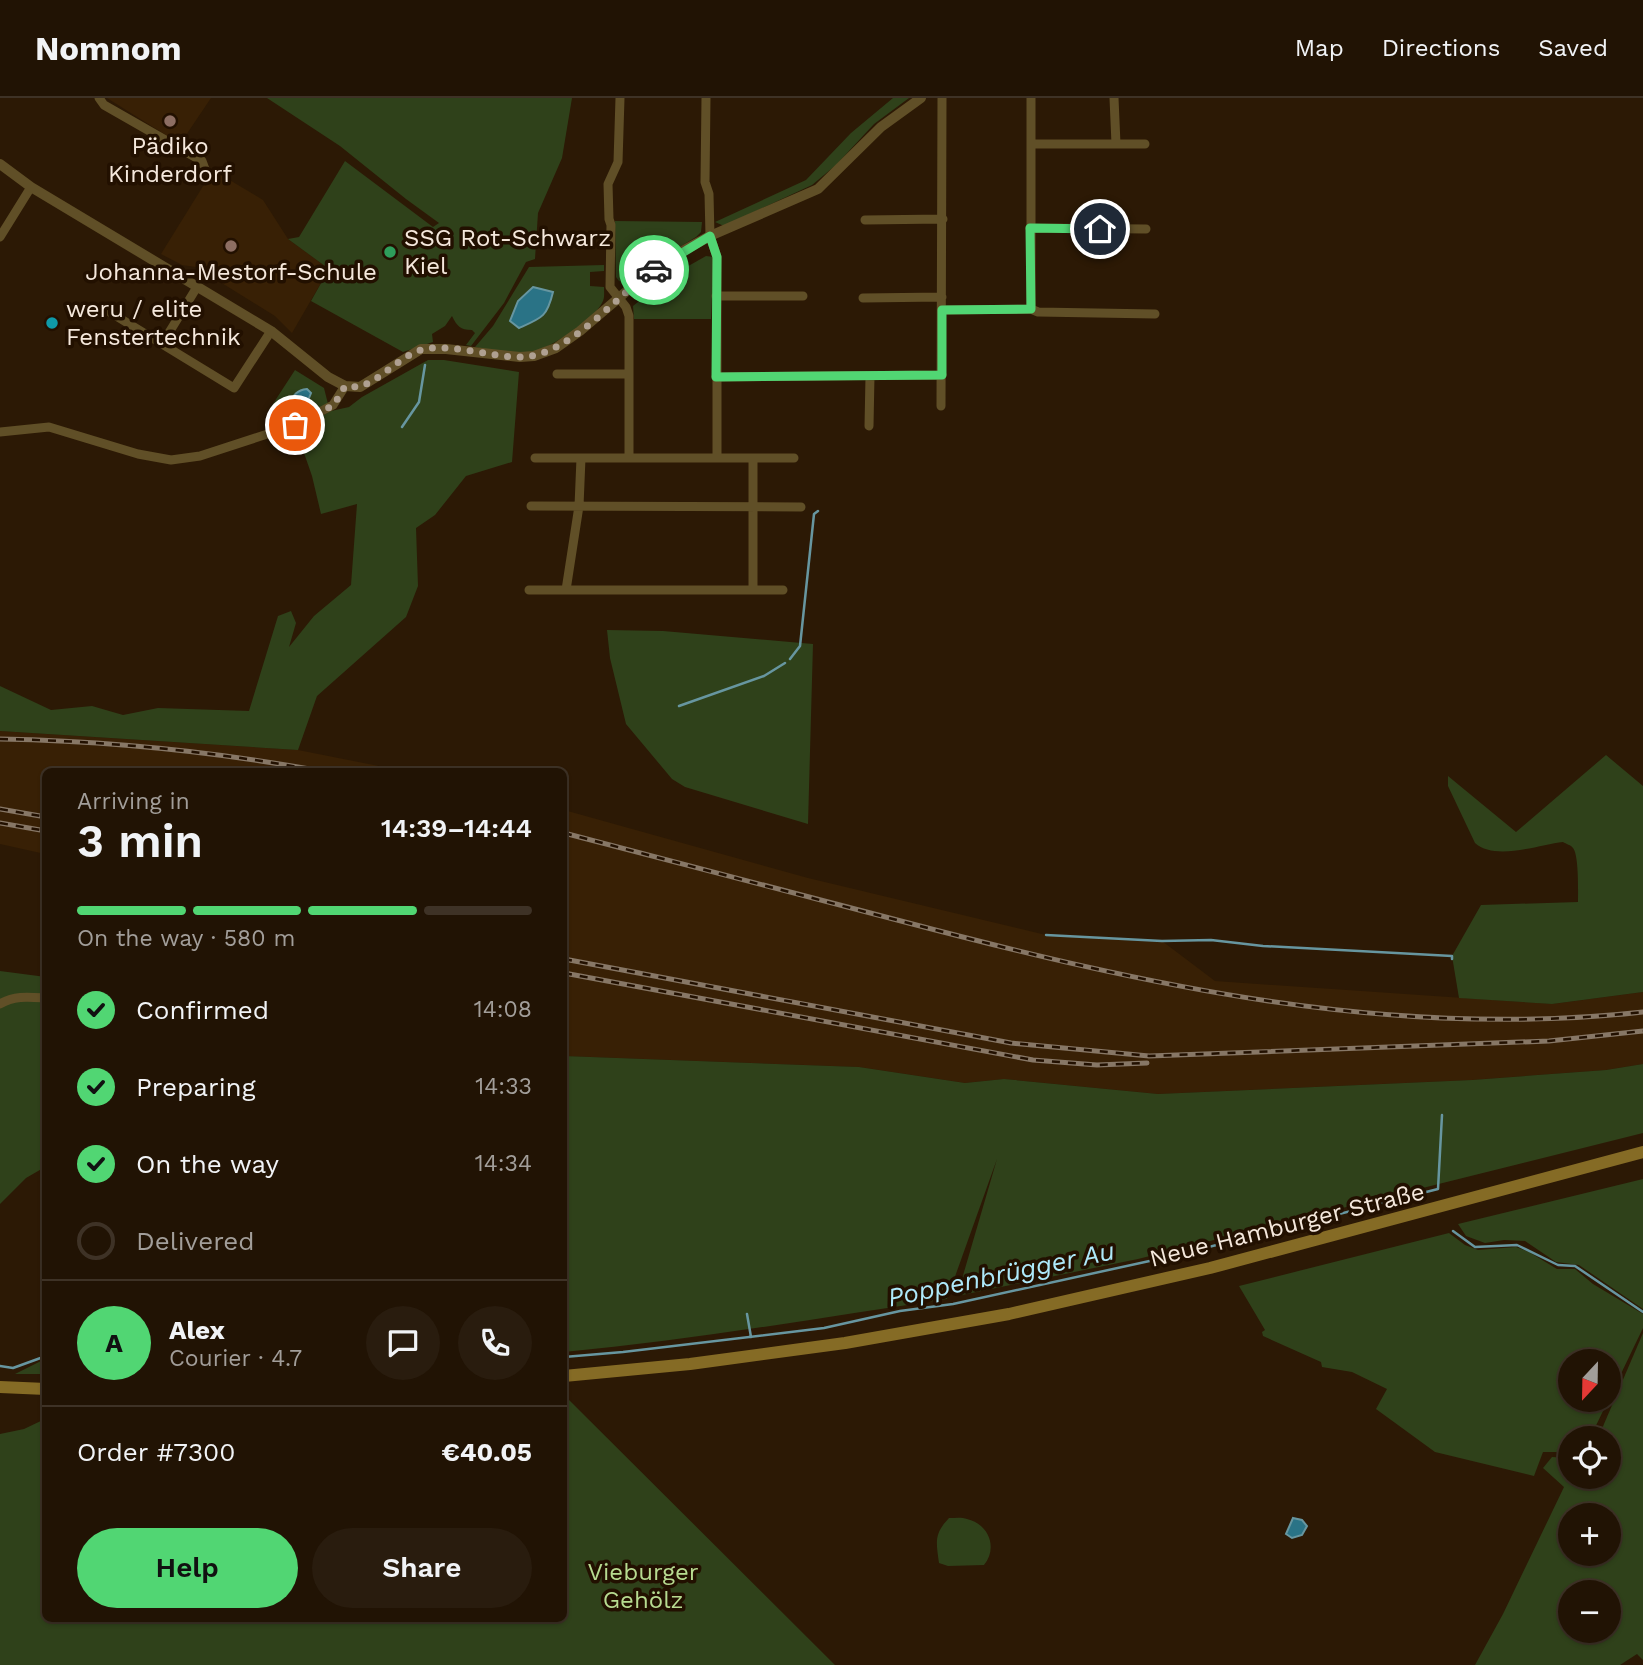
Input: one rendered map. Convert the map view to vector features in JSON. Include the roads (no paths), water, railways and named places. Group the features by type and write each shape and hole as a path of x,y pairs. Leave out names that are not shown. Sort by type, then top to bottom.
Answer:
{"main road":[{"name":"Neue Hamburger Straße","path":"567,1376 690,1364 845,1343 1009,1314 1222,1265 1643,1152"},
{"path":"0,1387 42,1389"}],"street":[{"path":"99,98 104,105 202,161 205,169"},
{"path":"620,98 618,162 608,184 611,225 610,287 629,316 629,458"},
{"path":"706,98 705,182 709,194 710,236 717,257 717,458"},
{"path":"0,164 32,187 271,331 328,377 345,386 360,387 421,349 520,357 534,356 556,348 641,279 710,236 818,189 881,127 921,98"},
{"path":"941,406 942,98"},
{"path":"1031,98 1031,309"},
{"path":"1114,98 1116,144"},
{"path":"1031,144 1145,144"},
{"path":"0,237 32,187"},
{"path":"865,220 943,219"},
{"path":"1030,228 1146,229"},
{"path":"162,344 197,286"},
{"path":"716,296 803,296"},
{"path":"863,298 942,297"},
{"path":"103,308 234,388 271,331"},
{"path":"942,310 1031,309 1038,312 1155,314"},
{"path":"557,373 629,374"},
{"path":"716,377 942,375"},
{"path":"869,426 870,376"},
{"path":"0,432 49,428 138,454 170,460 190,457 295,425 334,405 345,386"},
{"path":"535,458 794,458"},
{"path":"566,590 579,506 581,458"},
{"path":"753,458 753,590"},
{"path":"531,506 801,507"},
{"path":"529,590 783,590"},
{"path":"0,1004 25,996 42,998"}],"water":[{"path":"533,287 553,292 551,300 542,316 519,328 510,321 518,301"},
{"path":"307,389 311,393 307,403 292,408 290,404 294,396"},
{"path":"1293,1518 1302,1520 1307,1526 1302,1535 1292,1538 1286,1534"}],"waterway":[{"path":"402,427 419,402 425,365"},
{"path":"790,659 800,646 814,514 818,511"},
{"path":"679,706 764,676 785,663"},
{"path":"1046,935 1162,941 1211,940 1263,946 1452,956 1452,959"},
{"name":"Poppenbrügger Au","path":"567,1357 824,1328 900,1311 953,1304 1177,1255 1438,1189 1442,1115"},
{"name":"Poppenbrügger Au","path":"1453,1231 1475,1247 1517,1245 1558,1265 1575,1266 1643,1312"},
{"path":"747,1314 751,1337"},
{"name":"Poppenbrügger Au","path":"0,1366 13,1368 42,1357"}],"railway":[{"path":"0,739 164,749 301,768"},
{"path":"0,809 42,816"},
{"path":"0,823 42,830"},
{"path":"567,834 1084,966 1268,1001 1454,1019 1548,1019 1643,1012"},
{"path":"567,960 1011,1043 1149,1056 1549,1041 1643,1031"},
{"path":"567,974 1033,1060 1097,1065 1147,1063"}],"place":[{"name":"Pädiko Kinderdorf","path":"170,121"},
{"name":"Johanna-Mestorf-Schule","path":"231,246"},
{"name":"SSG Rot-Schwarz Kiel","path":"390,252"},
{"name":"weru / elite Fenstertechnik","path":"52,323"}],"park label":[{"name":"Vieburger Gehölz","path":"643,1586"}]}
